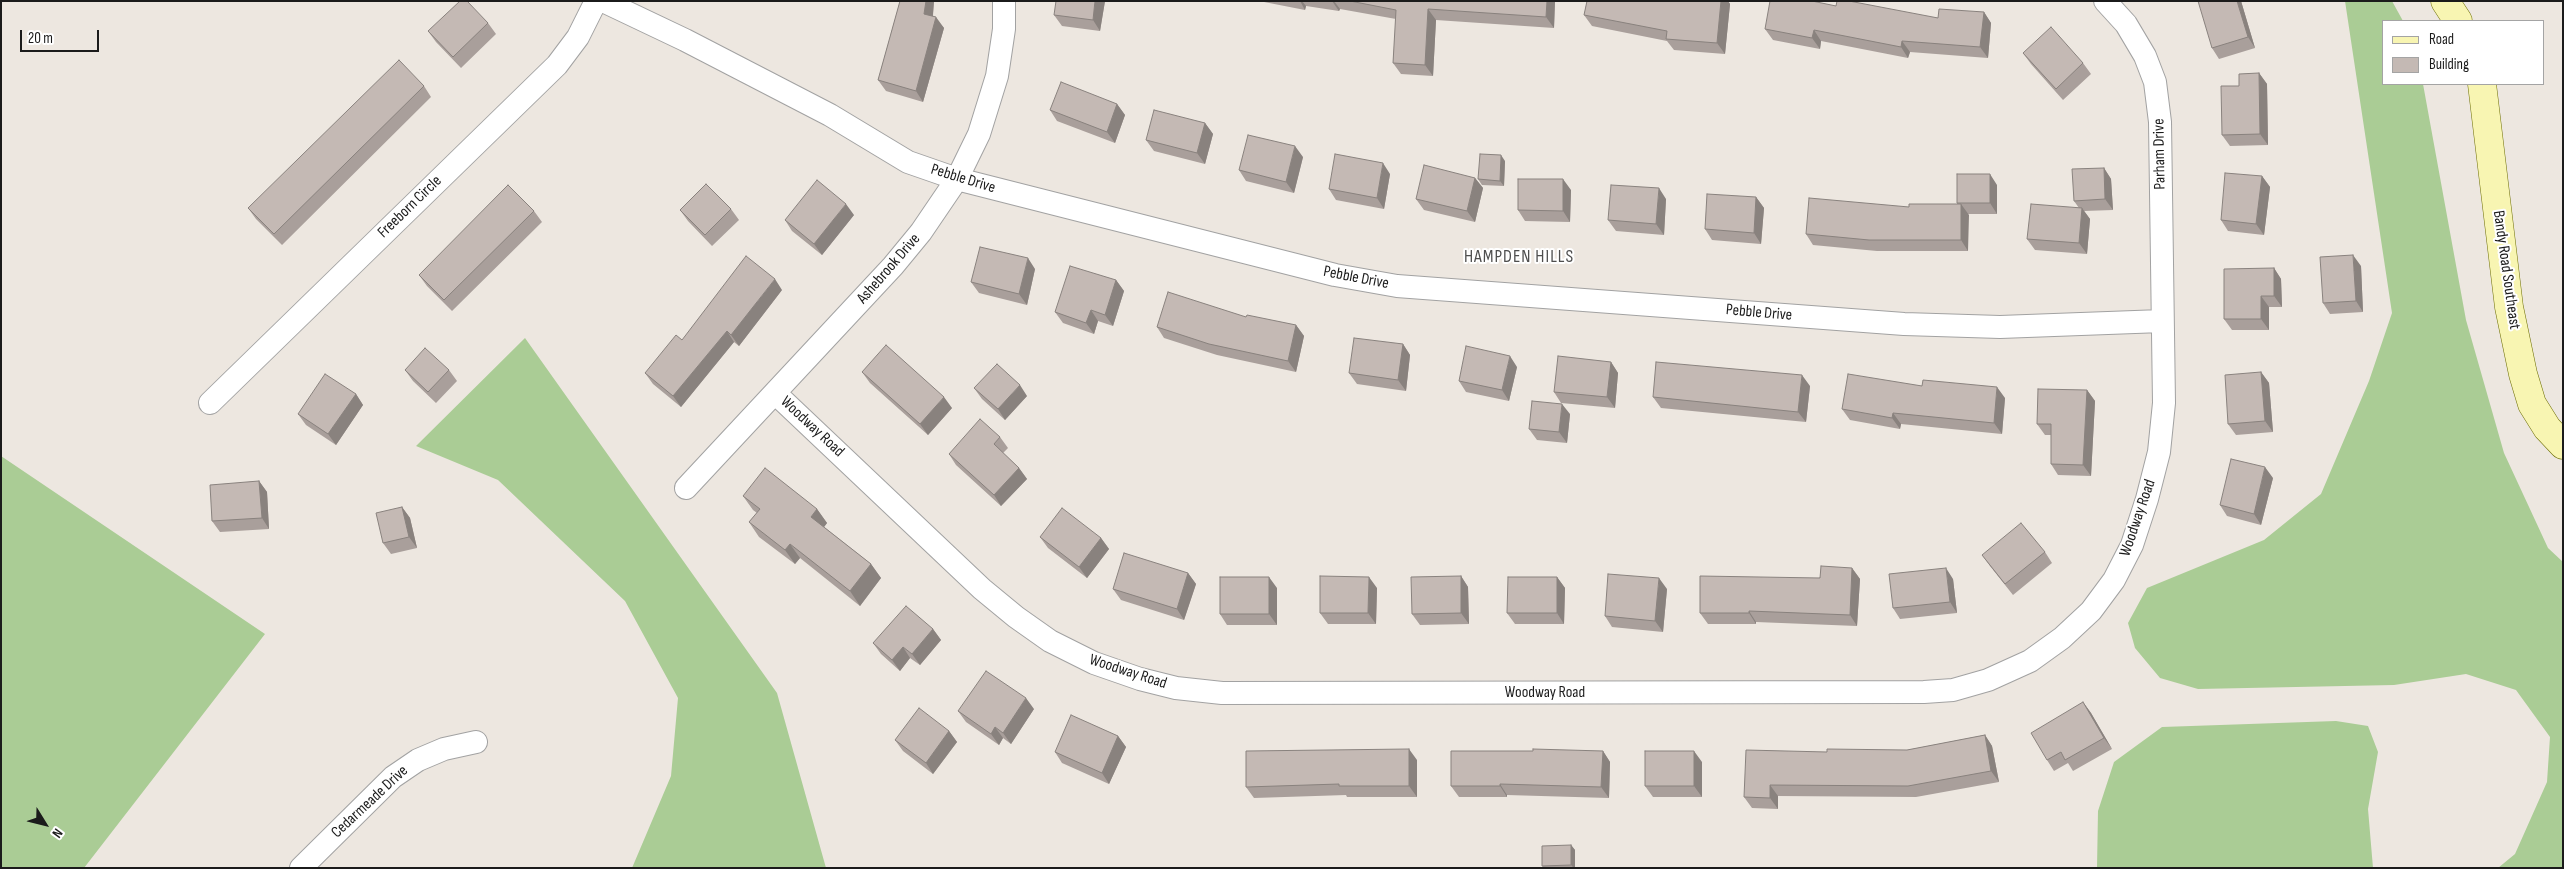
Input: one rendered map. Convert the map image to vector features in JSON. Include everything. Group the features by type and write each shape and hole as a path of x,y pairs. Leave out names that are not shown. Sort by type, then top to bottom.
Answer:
{"street":[{"name":"Freeborn Circle","path":"210,402 557,64 578,37 596,1"},
{"name":"Pebble Drive","path":"603,1 685,40 830,115 908,162 957,179 1335,275 1397,286 1904,324 2000,327 2162,321"},
{"name":"Ashebrook Drive","path":"686,488 893,266 921,232 957,179 979,134 997,76 1004,29 1004,1"},
{"name":"Parham Drive","path":"2106,1 2130,32 2145,56 2155,82 2160,122 2162,321"},
{"path":"2445,1 2457,20"},
{"name":"Bandy Road Southeast","path":"2482,85 2509,307 2523,374 2532,404 2547,428 2563,445"},
{"name":"Woodway Road","path":"775,393 982,589 1016,617 1050,641 1085,658 1140,679 1176,688 1222,693 1924,692 1953,690 1988,680 2030,661 2082,621 2114,580 2132,545 2147,499 2159,452 2164,403 2162,321"},
{"name":"Cedarmeade Drive","path":"302,868 393,777 418,760 444,749 476,742"}],"green space":[{"path":"2345,1 2392,1 2402,20 2382,20 2382,85 2423,85 2466,320 2504,453 2548,548 2563,562 2563,868 2498,868 2515,854 2547,782 2550,737 2516,690 2466,674 2394,685 2198,689 2160,678 2135,648 2128,623 2147,588 2264,540 2321,494 2369,381 2392,313"},
{"path":"525,338 777,693 826,868 632,868 671,776 678,698 625,601 498,480 416,446"},
{"path":"1,456 265,634 84,868 1,868"},
{"path":"2336,721 2368,726 2378,752 2368,809 2373,868 2097,868 2098,811 2114,762 2162,727"}],"building":[{"path":"460,1 467,1 488,23 453,57 428,31"},
{"path":"900,1 926,1 924,14 936,17 916,91 878,80"},
{"path":"1056,1 1095,1 1093,20 1054,15"},
{"path":"1350,1 1547,1 1546,17 1428,9 1425,65 1393,63 1396,10"},
{"path":"1587,1 1721,1 1717,43 1666,39 1667,31 1584,15"},
{"path":"1770,1 1812,1 1836,6 1837,1 1849,1 1938,18 1939,9 1984,12 1980,47 1902,41 1901,47 1814,30 1812,38 1765,29"},
{"path":"2198,1 2237,1 2248,37 2212,48"},
{"path":"2051,27 2083,63 2056,89 2023,53"},
{"path":"399,60 424,86 274,234 248,208"},
{"path":"2259,73 2260,134 2222,135 2221,86 2239,86 2239,74"},
{"path":"1061,82 1117,104 1107,132 1050,110"},
{"path":"1154,110 1205,123 1197,153 1146,140"},
{"path":"1248,135 1295,146 1286,182 1239,170"},
{"path":"1335,154 1383,163 1377,198 1329,189"},
{"path":"1480,154 1501,155 1500,181 1478,179"},
{"path":"1424,165 1475,178 1467,211 1416,199"},
{"path":"2104,168 2105,199 2074,201 2072,169"},
{"path":"2225,173 2262,176 2256,224 2221,220"},
{"path":"1957,174 1990,174 1990,203 1957,203"},
{"path":"1518,179 1563,179 1563,211 1518,210"},
{"path":"817,180 846,204 814,244 785,220"},
{"path":"706,184 731,209 705,235 680,210"},
{"path":"508,185 534,211 444,300 419,275"},
{"path":"1611,185 1659,188 1656,224 1608,220"},
{"path":"1707,194 1756,197 1754,233 1705,229"},
{"path":"1809,198 1909,207 1909,204 1961,204 1961,240 1869,240 1806,234"},
{"path":"2031,204 2082,208 2079,243 2027,239"},
{"path":"980,247 1028,258 1019,294 971,282"},
{"path":"2353,255 2356,301 2323,303 2320,257"},
{"path":"746,256 775,279 731,335 727,331 673,396 645,373 676,335 682,340"},
{"path":"1070,266 1116,280 1105,315 1091,310 1086,323 1055,312"},
{"path":"2274,268 2274,296 2261,296 2261,319 2224,319 2224,269"},
{"path":"1168,292 1246,317 1247,315 1296,325 1288,361 1209,344 1157,327"},
{"path":"1354,338 1403,344 1398,380 1349,373"},
{"path":"886,345 944,397 920,424 862,372"},
{"path":"1466,346 1510,356 1502,390 1459,381"},
{"path":"425,348 449,370 428,392 405,370"},
{"path":"1558,356 1611,362 1607,397 1554,392"},
{"path":"1656,362 1802,375 1798,412 1653,397"},
{"path":"997,364 1020,385 998,409 974,388"},
{"path":"2261,372 2265,421 2228,424 2225,375"},
{"path":"325,374 356,394 328,434 298,414"},
{"path":"1848,374 1922,386 1923,380 1997,387 1994,423 1893,413 1892,418 1842,409"},
{"path":"2038,389 2087,390 2083,465 2051,464 2051,424 2037,424"},
{"path":"1532,401 1562,404 1559,432 1529,429"},
{"path":"980,419 1000,437 994,444 1019,468 994,495 949,454"},
{"path":"2231,459 2265,467 2254,514 2220,505"},
{"path":"765,468 817,509 811,517 871,564 850,591 790,544 785,550 749,522 760,509 743,496"},
{"path":"259,481 262,518 212,521 210,485"},
{"path":"402,507 409,537 383,543 376,513"},
{"path":"1062,508 1101,538 1079,567 1040,537"},
{"path":"2021,523 2045,552 2005,584 1982,555"},
{"path":"1124,553 1188,573 1177,609 1113,589"},
{"path":"1821,566 1852,568 1850,615 1749,611 1749,613 1700,613 1700,576 1820,578"},
{"path":"1946,568 1950,602 1893,608 1889,574"},
{"path":"1608,574 1659,578 1655,621 1605,616"},
{"path":"1320,576 1369,577 1368,613 1320,613"},
{"path":"1461,576 1461,613 1412,614 1411,577"},
{"path":"1220,577 1269,577 1269,614 1220,614"},
{"path":"1508,577 1557,577 1557,613 1507,613"},
{"path":"906,606 933,629 912,654 903,647 892,660 873,643"},
{"path":"986,671 1026,698 1003,733 995,727 991,734 958,711"},
{"path":"2083,702 2104,738 2065,760 2061,752 2047,760 2031,733"},
{"path":"919,708 949,731 926,763 895,740"},
{"path":"1071,715 1118,736 1102,773 1055,752"},
{"path":"1985,735 1991,771 1908,786 1770,785 1770,798 1744,797 1746,750 1827,752 1827,749 1907,750"},
{"path":"1409,749 1409,786 1339,786 1339,784 1246,787 1246,751"},
{"path":"1533,749 1603,751 1601,787 1500,784 1500,786 1451,786 1451,751 1533,751"},
{"path":"1645,751 1694,751 1694,786 1645,786"},
{"path":"1571,845 1571,865 1542,866 1542,846"}],"district":[{"name":"HAMPDEN HILLS","path":"1519,257"}]}
